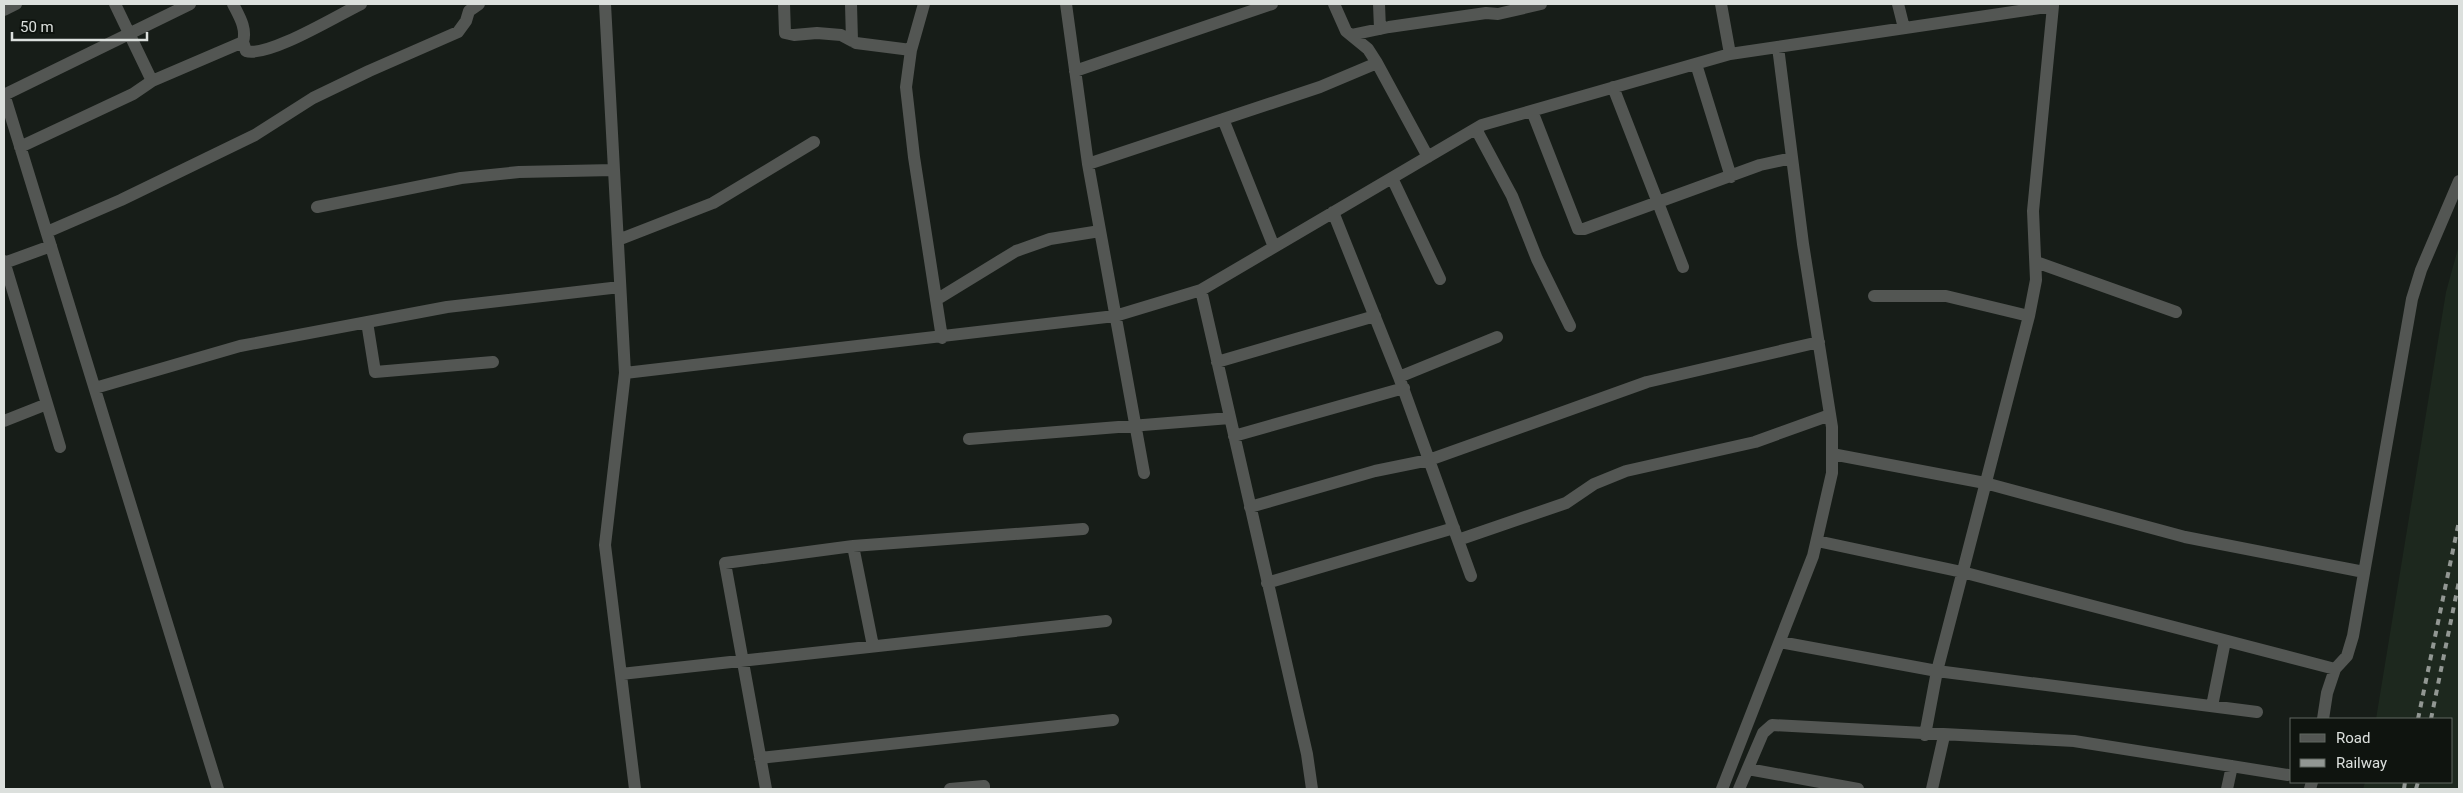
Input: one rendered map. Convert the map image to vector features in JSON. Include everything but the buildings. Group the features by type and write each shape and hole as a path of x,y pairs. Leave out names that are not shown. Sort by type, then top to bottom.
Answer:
{"street":[{"path":"4,10 16,4"},
{"path":"114,4 152,81"},
{"path":"190,4 128,32 4,94 218,789"},
{"path":"233,4 245,34 243,42 246,51 254,53 273,48 361,4"},
{"path":"47,232 121,200 255,135 321,94 458,32 466,21 468,11 479,4"},
{"path":"606,4 625,373 605,545 636,789"},
{"path":"784,4 786,33 794,35 818,33 841,35 852,41 912,50"},
{"path":"850,4 852,41"},
{"path":"924,4 912,50 906,87 914,157 942,338"},
{"path":"1066,4 1088,164 1144,473"},
{"path":"1075,71 1272,4"},
{"path":"1334,4 1346,31 1368,49 1377,62 1428,157"},
{"path":"1379,4 1380,29"},
{"path":"1351,35 1484,8 1498,14 1541,4"},
{"path":"1721,4 1730,54"},
{"path":"1898,4 1904,28"},
{"path":"625,373 942,338 1115,316 1201,290 1482,125 1730,54 2053,5 2033,211 2036,280 2029,316 1937,671 1925,735"},
{"path":"20,147 133,94 152,81 243,42"},
{"path":"1722,789 1780,642 1817,541 1831,485 1830,415 1803,244 1778,47"},
{"path":"1088,164 1320,87 1377,62"},
{"path":"1696,64 1731,177"},
{"path":"1614,88 1683,267"},
{"path":"1532,111 1578,229 1584,229 1760,165 1792,158"},
{"path":"1223,119 1274,247"},
{"path":"1476,129 1512,196 1537,259 1570,326"},
{"path":"618,240 713,203 814,142"},
{"path":"317,207 461,178 518,172 614,170"},
{"path":"1392,178 1440,279"},
{"path":"2322,718 2327,693 2335,669 2347,656 2353,636 2412,299 2421,270 2459,181"},
{"path":"1333,212 1401,383 1471,576"},
{"path":"936,300 1016,251 1050,239 1100,231"},
{"path":"51,246 4,262 6,278 60,447"},
{"path":"2036,262 2176,312"},
{"path":"95,388 240,346 447,307 620,287"},
{"path":"1201,290 1266,583 1307,754 1312,789"},
{"path":"1874,296 1946,296 2029,316"},
{"path":"1217,362 1375,316"},
{"path":"367,322 375,372 493,362"},
{"path":"1234,436 1401,383 1497,337"},
{"path":"1250,508 1375,472 1430,460 1647,382 1819,342"},
{"path":"4,421 47,404"},
{"path":"1266,583 1456,534 1566,503 1594,484 1626,471 1756,442 1830,415"},
{"path":"969,439 1230,418"},
{"path":"1832,454 1985,483 2185,537 2364,572"},
{"path":"766,789 741,661 725,563 853,546 1083,529"},
{"path":"1817,541 1962,572 2335,669"},
{"path":"853,546 873,646"},
{"path":"621,674 1106,621"},
{"path":"2212,706 2225,641"},
{"path":"1780,642 1937,671 2256,712"},
{"path":"760,758 1113,720"},
{"path":"1739,789 1763,733 1772,725 1925,735 2074,741 2288,775"},
{"path":"1932,789 1944,736"},
{"path":"2227,789 2232,766"},
{"path":"1748,769 1858,789"},
{"path":"950,789 984,786 984,789"}],"shaded area":[{"path":"2459,245 2459,789 2363,789 2365,783 2453,783 2453,718 2376,718 2446,292"}],"railway":[{"path":"2418,718 2459,521"},
{"path":"2431,718 2459,581"},
{"path":"2404,789 2405,783"},
{"path":"2416,789 2418,783"}]}
